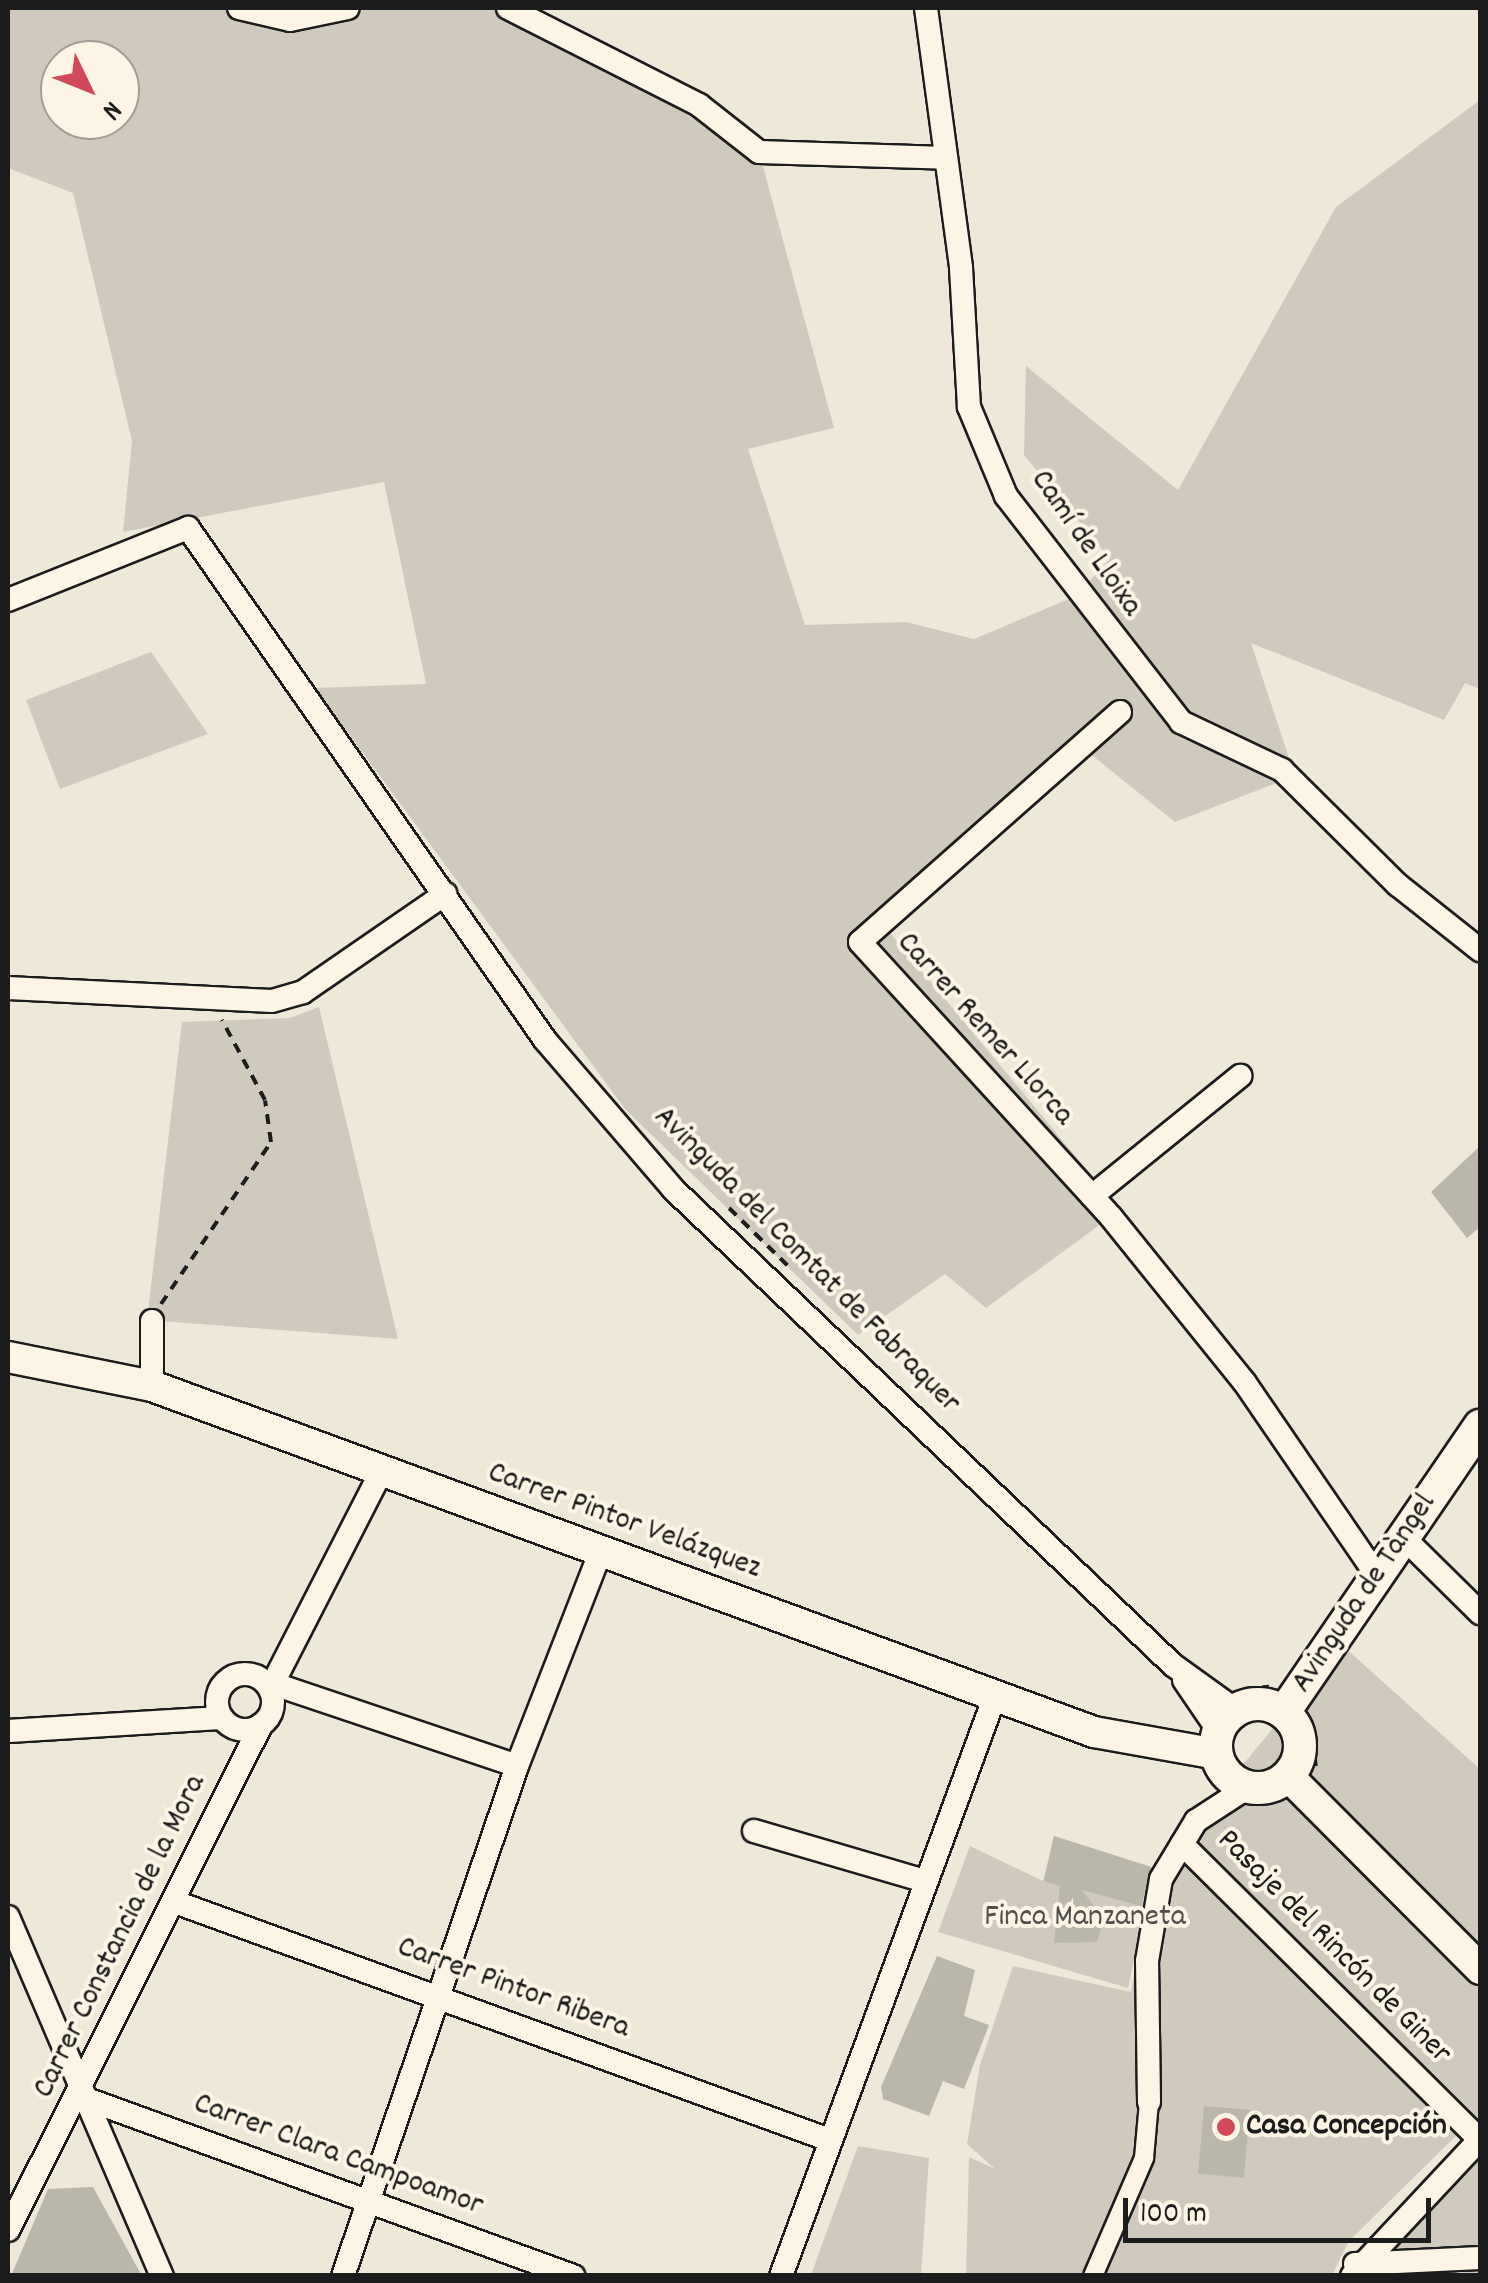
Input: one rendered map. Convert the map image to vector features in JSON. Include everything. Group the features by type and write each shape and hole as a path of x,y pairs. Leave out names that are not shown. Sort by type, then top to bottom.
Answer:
{"main road":[{"name":"Avinguda de Tàngel","path":"1284,1712 1480,1426"},
{"path":"1262,1703 1284,1712 1301,1747 1288,1777 1244,1788 1224,1731 1262,1703"}],"street":[{"path":"238,8 290,20 348,8"},
{"path":"508,8 699,105 759,152 946,158"},
{"name":"Camí de Lloixa","path":"926,8 946,158 969,407 1006,496 1181,722 1282,770 1398,885 1480,950"},
{"name":"Avinguda del Comtat de Fabraquer","path":"8,600 188,528 546,1040 673,1189 1173,1665 1224,1731"},
{"name":"Carrer Remer Llorca","path":"1120,712 860,942 1092,1196 1245,1383 1377,1576"},
{"path":"8,988 272,1001 302,992 446,894"},
{"path":"1092,1196 1240,1076"},
{"path":"152,1320 152,1386"},
{"name":"Carrer Pintor Velázquez","path":"8,1357 152,1386 1094,1732 1224,1731"},
{"path":"8,1732 222,1718 242,1730 262,1725 271,1714 272,1686 382,1470"},
{"path":"1404,1538 1480,1613"},
{"path":"343,2276 517,1766 601,1551"},
{"path":"222,1718 218,1696 230,1678 256,1676 272,1686 517,1766"},
{"path":"781,2276 922,1880 996,1696"},
{"name":"Carrer Constancia de la Mora","path":"8,2230 80,2097 262,1725"},
{"path":"1288,1777 1480,1969"},
{"path":"1093,2276 1144,2158 1149,2102 1147,1961 1160,1879 1196,1821 1244,1788"},
{"path":"754,1831 922,1880"},
{"name":"Pasaje del Rincón de Giner","path":"1182,1844 1480,2139"},
{"name":"Carrer Pintor Ribera","path":"175,1902 827,2139"},
{"path":"8,1917 80,2097 162,2276"},
{"name":"Carrer Clara Campoamor","path":"80,2097 573,2276"},
{"path":"1354,2270 1480,2139"},
{"path":"1354,2270 1480,2258"}],"path":[{"path":"152,1320 271,1142 270,1112 222,1020"}],"green space":[{"path":"8,8 508,8 759,152 834,428 748,449 805,625 906,622 974,639 1076,596 1110,559 1024,455 1026,366 1178,490 1336,207 1480,100 1480,689 1465,683 1444,720 1251,643 1295,776 1175,822 1088,752 887,929 1120,1210 986,1308 945,1274 858,1335 625,1109 315,688 426,684 384,482 123,532 132,441 73,193 8,168"},
{"path":"151,652 208,734 60,789 26,700"},
{"path":"319,1007 398,1339 147,1320 182,1022 290,1018"},
{"path":"1342,1645 1480,1769 1480,2275 1356,2275 1479,2139 1461,2131 1349,2241 1332,2275 966,2276 969,2157 995,2169 967,2144 980,2065 1013,1966 1131,1992 1142,1924 1167,1856"},
{"name":"Finca Manzaneta","path":"1054,1836 1154,1868 1128,1988 938,1932 970,1846 1043,1881"},
{"path":"858,2146 929,2158 921,2275 811,2275"}],"building":[{"path":"1480,1146 1480,1227 1467,1238 1431,1192"},
{"path":"1054,1836 1151,1867 1141,1906 1082,1890 1104,1920 1097,1942 1054,1943 1060,1886 1044,1881"},
{"path":"937,1956 975,1970 964,2016 989,2025 964,2089 943,2081 929,2116 883,2099 881,2087"},
{"name":"Casa Concepción","path":"1204,2106 1250,2110 1244,2178 1198,2174"},
{"path":"93,2187 142,2276 11,2276 48,2189"}],"place":[{"name":"Casa Concepción","path":"1226,2127"}]}
